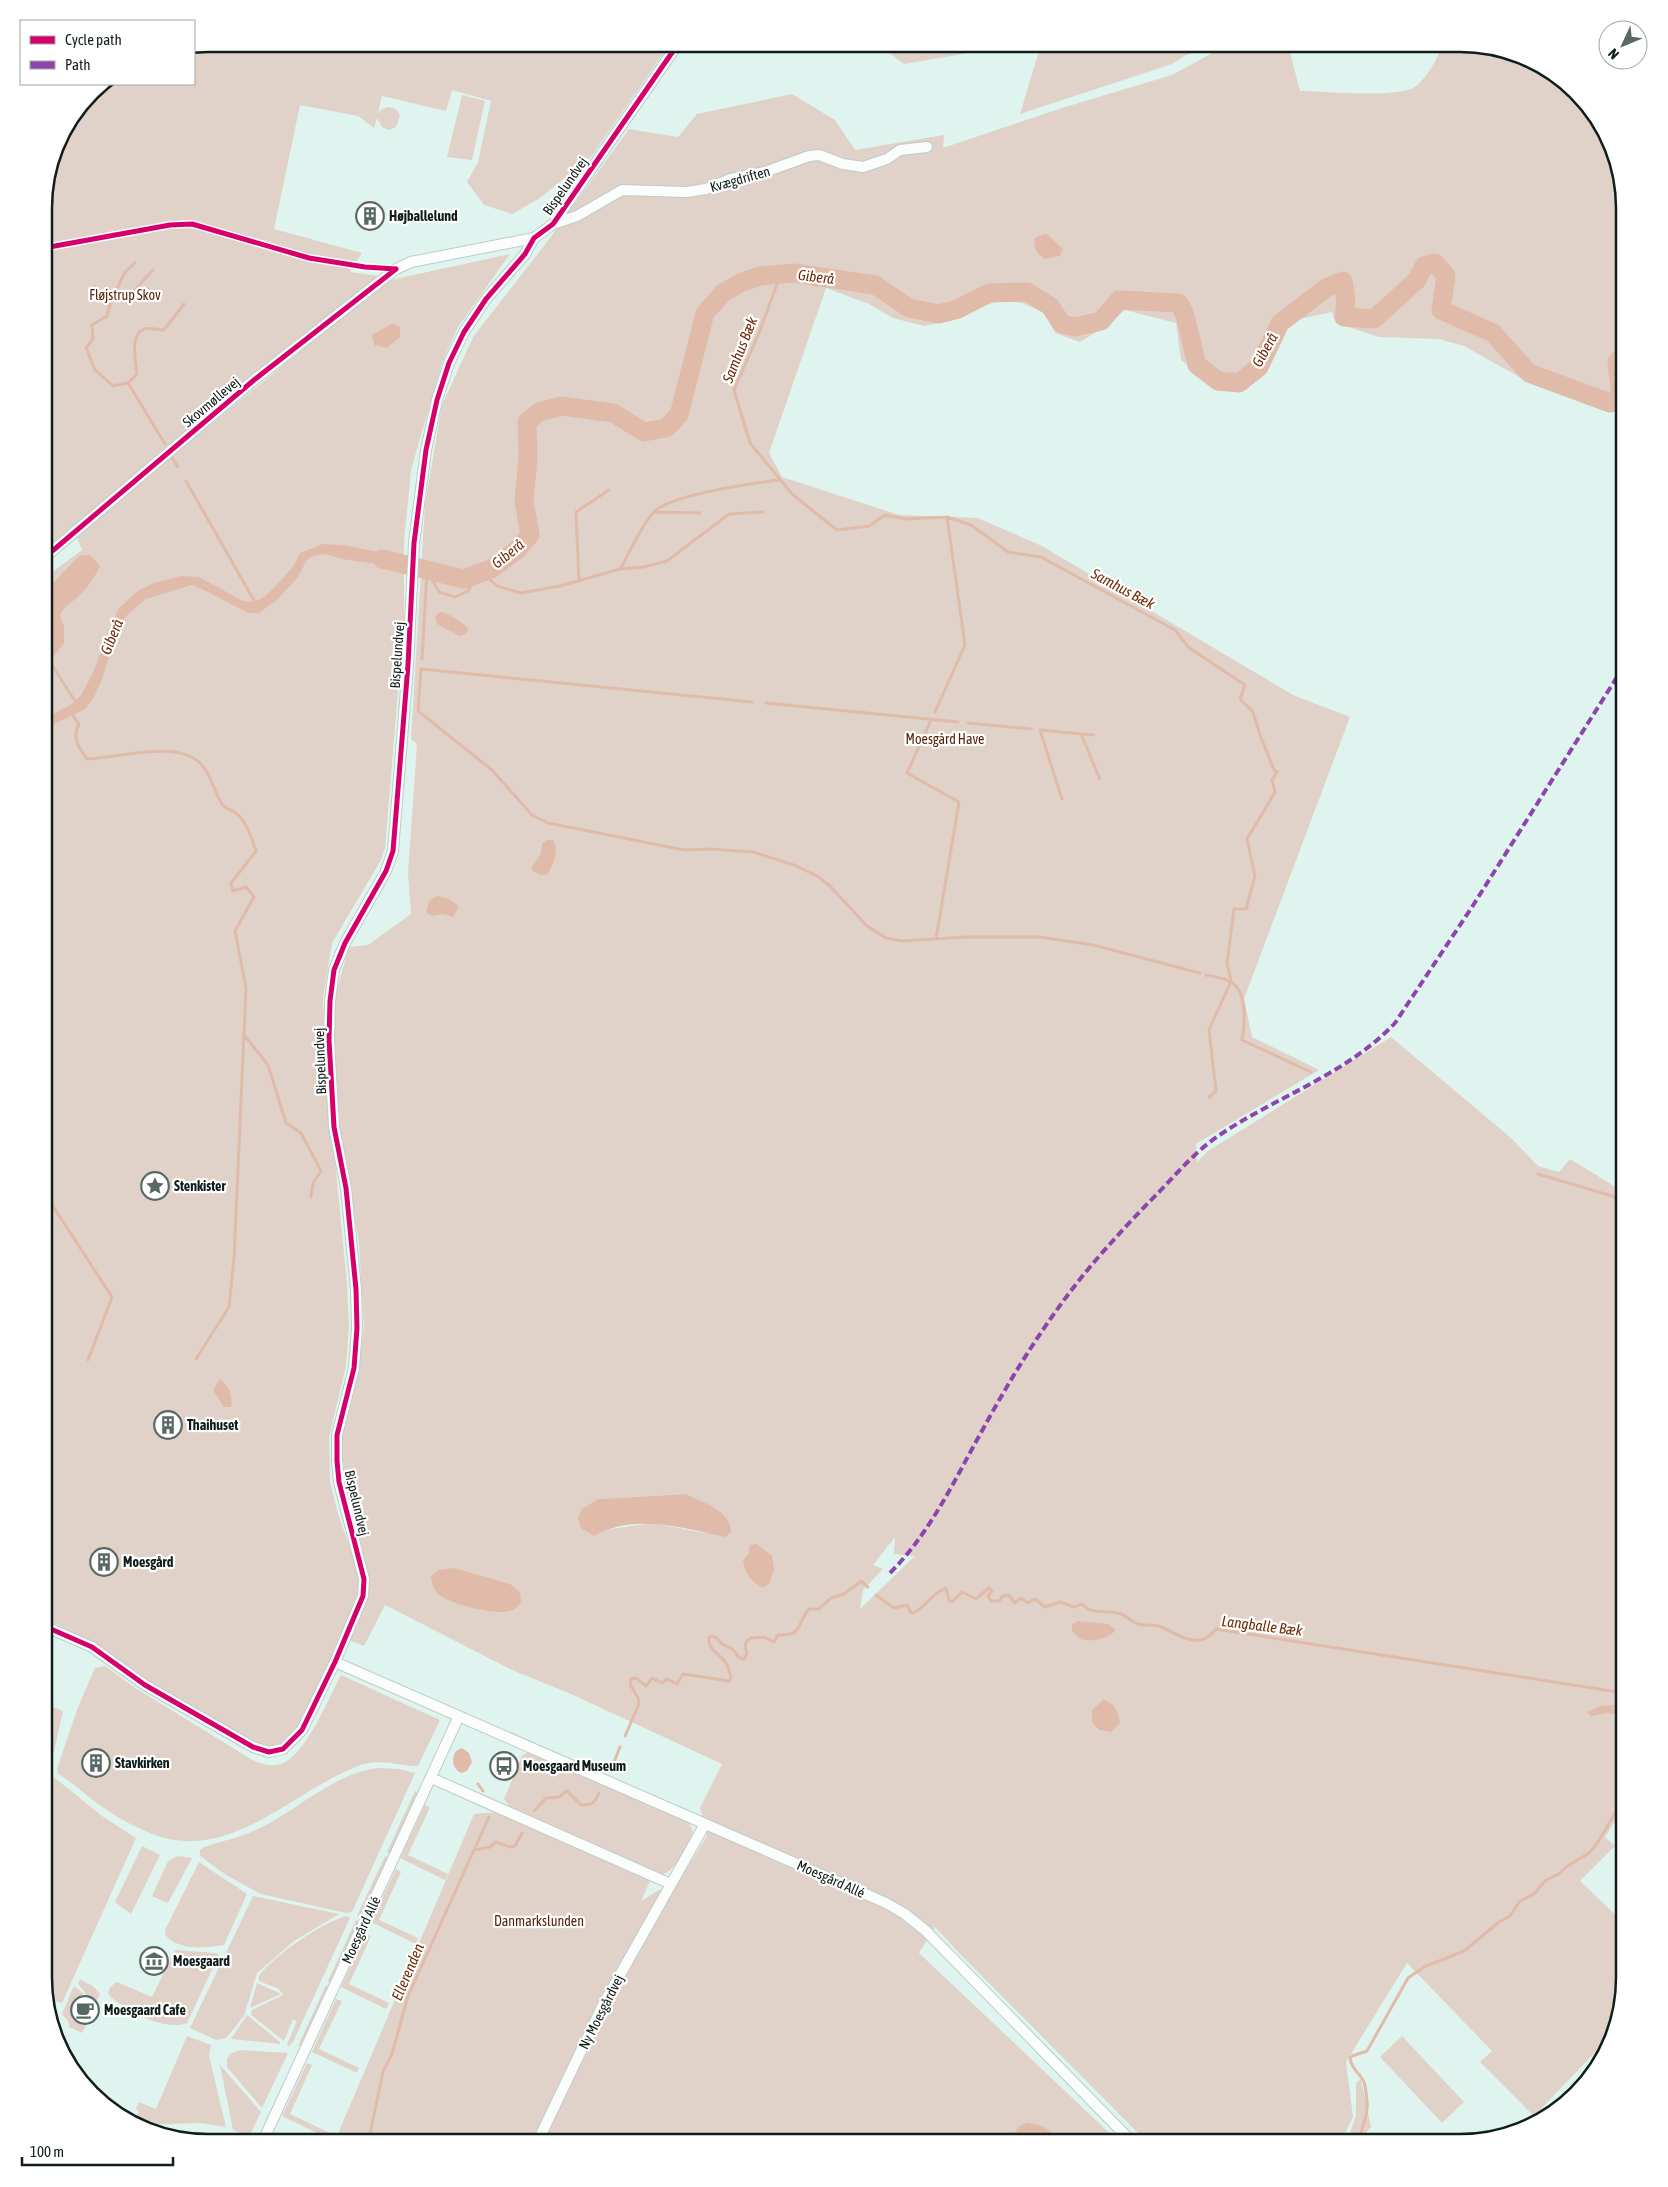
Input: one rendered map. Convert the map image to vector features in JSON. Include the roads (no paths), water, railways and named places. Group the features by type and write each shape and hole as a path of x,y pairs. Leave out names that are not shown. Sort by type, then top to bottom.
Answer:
{"street":[{"name":"Bispelundvej","path":"52,1630 86,1644 145,1685 253,1748 269,1752 283,1749 302,1730 335,1662 363,1596 364,1579 339,1482 337,1461 337,1435 354,1368 357,1328 356,1289 346,1188 334,1127 329,1040 330,1001 334,970 345,943 386,871 393,851 396,833 415,558 414,543 426,450 437,400 449,363 468,326 486,299 525,254 534,238 553,224 672,53"},
{"name":"Kvægdriften","path":"553,224 578,216 622,190 687,192 706,189 731,179 765,172 809,156 819,155 843,164 863,167 887,159 900,150 927,147"},
{"name":"Skovmøllevej","path":"53,551 254,380 396,269 411,262 534,238"},
{"name":"Moesgård Allé","path":"335,1662 886,1903 905,1914 926,1931 1124,2134"},
{"name":"Moesgård Allé","path":"266,2134 459,1716"},
{"path":"431,1778 671,1884"},
{"name":"Ny Moesgårdvej","path":"541,2134 603,2005 705,1824"}],"water":[{"path":"1047,234 1063,249 1060,256 1045,259 1037,253 1034,245 1035,238"},
{"path":"393,323 400,327 400,337 387,348 374,345 372,335"},
{"name":"Giberå","path":"323,544 342,545 406,558 406,568 342,559 326,554 313,556 306,561 298,577 278,599 259,613 248,613 192,585 146,599 126,616 118,629 101,682 93,699 85,709 53,725 53,714 72,704 81,695 91,677 118,609 139,590 154,583 181,576 199,577 243,601 252,602 261,599 271,591 293,567 300,553"},
{"path":"90,555 100,566 94,578 66,606 60,615 64,627 64,643 53,656 53,583 79,556"},
{"path":"442,612 465,625 468,628 467,633 460,636 437,624 435,618 438,613"},
{"path":"547,840 553,840 556,853 548,874 541,875 532,871 532,867 541,853 542,843"},
{"path":"437,896 449,899 459,907 453,917 443,914 433,916 426,913 429,901"},
{"path":"220,1379 230,1391 231,1407 224,1407 213,1390"},
{"path":"686,1494 708,1504 721,1513 730,1524 731,1532 725,1537 659,1524 642,1524 625,1525 609,1529 594,1536 581,1528 578,1518 582,1509 598,1499"},
{"path":"757,1544 772,1556 774,1570 769,1584 763,1588 749,1577 743,1560 748,1555 750,1545"},
{"path":"454,1568 510,1584 520,1592 521,1602 513,1610 497,1612 474,1608 444,1598 435,1590 431,1576 438,1570"},
{"path":"1078,1621 1108,1624 1115,1631 1099,1639 1081,1639 1072,1631 1072,1624"},
{"path":"1103,1700 1114,1705 1120,1723 1111,1732 1099,1730 1092,1722 1092,1710"},
{"path":"1616,1705 1616,1714 1607,1713 1591,1716 1587,1712 1600,1706"},
{"path":"462,1748 469,1753 472,1762 467,1771 461,1773 454,1766 453,1757 456,1751"},
{"path":"1032,2123 1054,2134 1014,2134 1018,2127"}],"waterway":[{"path":"113,297 125,272 135,263"},
{"name":"Giberå","path":"382,559 464,579 491,569 517,550 530,535 524,501 528,458 527,422 539,412 561,406 613,413 644,432 666,428 679,415 705,313 723,293 740,283 760,276 794,273 875,285 909,308 939,314 958,309 989,293 1027,292 1050,306 1062,324 1075,327 1101,321 1119,300 1179,303 1185,315 1197,365 1218,381 1239,383 1259,367 1280,323 1326,288 1343,281 1346,299 1344,317 1374,319 1417,280 1424,266 1435,263 1446,276 1441,310 1493,333 1529,373 1610,403 1616,399"},
{"path":"130,295 153,270"},
{"name":"Samhus Bæk","path":"781,273 759,333 734,390 750,443 793,495 837,530 869,526 885,515 905,519 947,517 971,525 1008,552 1041,557 1175,630 1188,647 1245,685 1240,699 1253,712 1260,735 1274,770 1277,772 1272,780 1275,792 1247,839 1255,876 1246,909 1234,909 1227,963 1231,981 1209,1030 1216,1091 1209,1097"},
{"path":"95,287 100,299 109,305"},
{"path":"159,299 130,295 112,298 107,316 92,325 93,339 86,348 95,370 113,386 128,383 137,374 134,349 139,332 146,328 164,330 184,304"},
{"path":"128,383 165,444"},
{"path":"171,456 178,467"},
{"path":"482,572 497,586 521,593 560,586 620,569 643,526 653,513 662,506 693,495 778,480"},
{"path":"186,481 256,604"},
{"path":"579,581 576,512 609,490"},
{"path":"654,512 700,513"},
{"path":"620,569 644,567 667,561 729,514 763,512"},
{"path":"935,712 965,645 947,517"},
{"path":"422,659 427,571"},
{"path":"428,572 439,592 455,597 468,591 479,573"},
{"path":"53,666 75,701"},
{"path":"752,702 421,669 418,711 492,770 532,815 548,823 684,850 711,849 753,852 794,865 817,876 830,886 867,926 886,938 902,941 966,937 1039,937 1093,945 1200,973"},
{"path":"766,703 958,722"},
{"path":"70,712 79,724 76,738 87,759 163,751 191,757 201,764 208,774 222,804 235,812 243,820 256,851 231,883 233,891 246,887 254,897 235,931 246,988 234,1259 229,1307 196,1359"},
{"path":"931,720 907,773 959,802 936,939"},
{"path":"968,723 1031,729"},
{"path":"1062,799 1040,730 1093,735"},
{"path":"1081,734 1100,779"},
{"path":"1206,975 1227,980 1235,985 1239,992 1244,1008 1242,1040 1311,1072"},
{"path":"244,1035 268,1065 286,1123 301,1133 321,1171 313,1183 311,1197"},
{"path":"1538,1174 1616,1199"},
{"path":"52,1205 112,1297 88,1360"},
{"path":"625,1736 639,1704 638,1698 630,1684 631,1679 636,1678 646,1686 652,1678 662,1683 667,1679 677,1684 683,1674 729,1681 731,1678 725,1661 710,1646 709,1638 711,1636 717,1638 722,1644 733,1650 738,1657 744,1659 747,1653 745,1648 746,1642 751,1638 764,1637 774,1642 778,1635 786,1635 796,1631 809,1609 819,1609 831,1598 844,1594 861,1581 868,1587"},
{"name":"Langballe Bæk","path":"876,1595 894,1608 907,1605 911,1613 913,1613 946,1588 949,1601 953,1601 962,1592 976,1599 989,1588 992,1591 988,1596 991,1601 999,1601 1003,1596 1009,1595 1015,1603 1021,1598 1028,1603 1035,1599 1045,1607 1060,1602 1074,1607 1082,1604 1090,1610 1121,1614 1138,1624 1158,1626 1190,1640 1203,1639 1216,1629 1616,1692"},
{"path":"612,1767 620,1747"},
{"name":"Ellerenden","path":"478,1784 483,1791"},
{"path":"534,1811 546,1798 559,1797 567,1791 581,1805 593,1803 599,1793"},
{"name":"Langballe Bæk","path":"1361,2134 1367,2113 1366,2091 1364,2082 1352,2065 1350,2058 1367,2051 1408,1978 1424,1967 1464,1951 1499,1922 1510,1916 1520,1901 1534,1894 1546,1880 1559,1874 1566,1867 1589,1853 1598,1842 1616,1812"},
{"name":"Ellerenden","path":"370,2134 383,2072 392,2054 408,1996 489,1817"},
{"path":"474,1850 490,1847 496,1842 510,1847 515,1846 522,1833"}],"place":[{"name":"Højballelund","path":"370,216"},
{"name":"Stenkister","path":"155,1186"},
{"name":"Thaihuset","path":"168,1425"},
{"name":"Moesgård","path":"104,1562"},
{"name":"Stavkirken","path":"96,1763"},
{"name":"Moesgaard Museum","path":"504,1766"},
{"name":"Moesgaard","path":"154,1961"},
{"name":"Moesgaard Cafe","path":"85,2010"}],"park label":[{"name":"Fløjstrup Skov","path":"125,295"},
{"name":"Moesgård Have","path":"945,739"},
{"name":"Danmarkslunden","path":"539,1921"}]}
